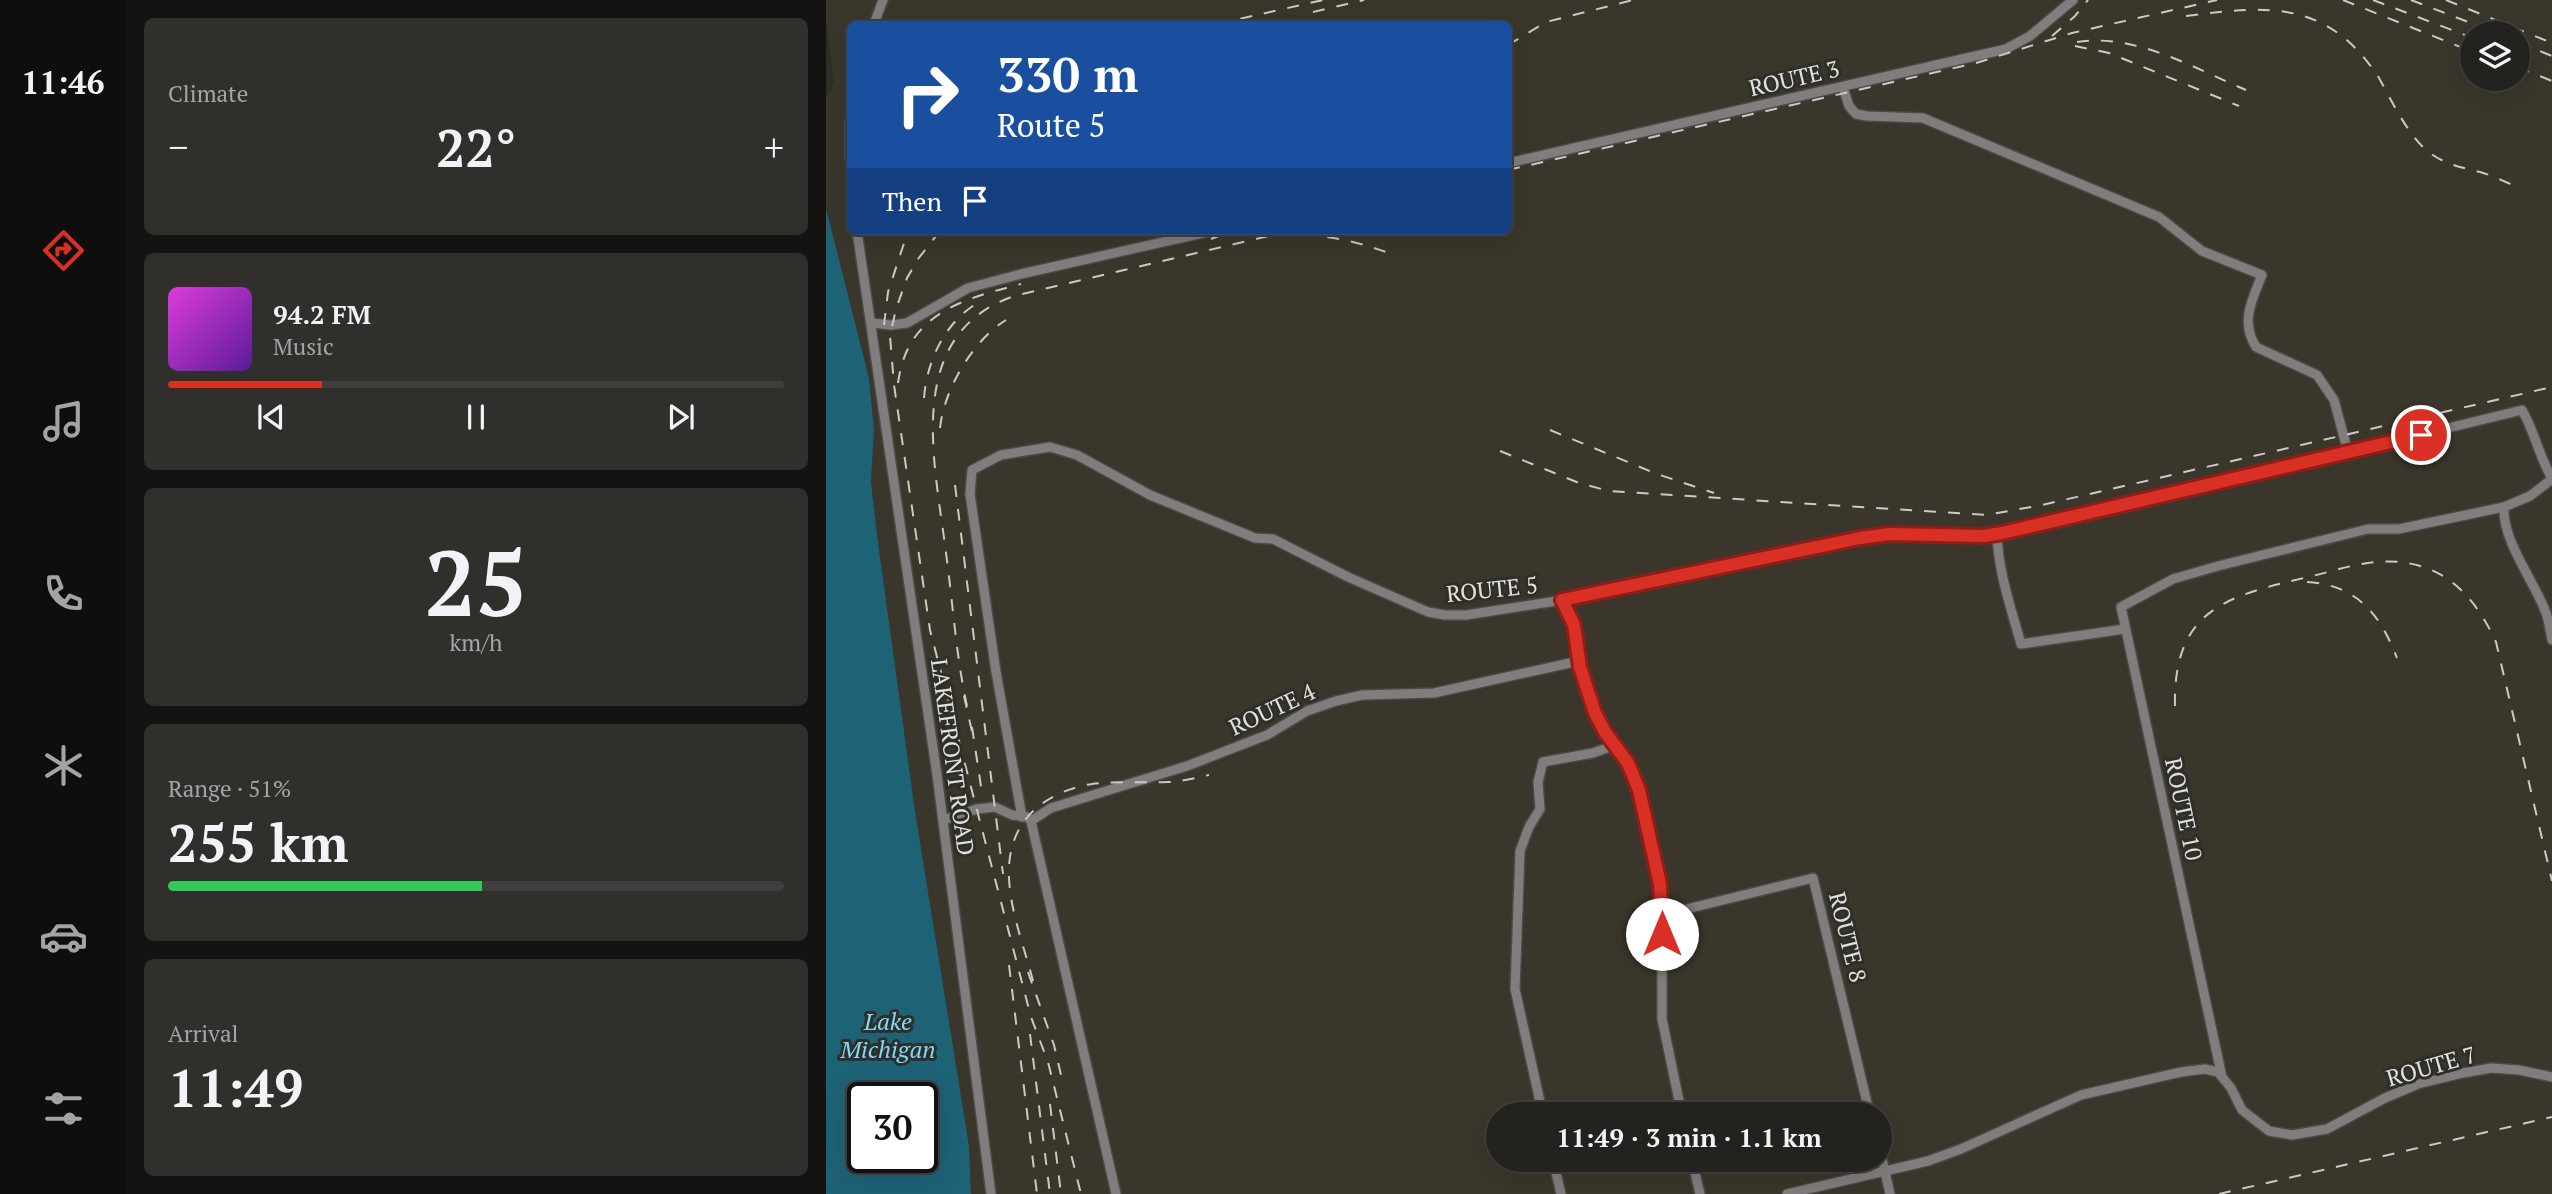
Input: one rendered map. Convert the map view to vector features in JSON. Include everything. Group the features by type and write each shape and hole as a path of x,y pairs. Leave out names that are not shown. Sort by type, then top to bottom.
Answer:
{"street":[{"path":"875,21 883,0"},
{"name":"ROUTE 3","path":"1512,162 2006,49 2030,36 2073,0"},
{"path":"1843,87 1849,106 1856,114 1923,118 2159,217 2202,251 2262,275 2248,312 2247,327 2250,338 2256,347 2317,374 2334,400 2348,452"},
{"name":"LAKEFRONT ROAD","path":"858,235 943,820 991,1194"},
{"path":"872,325 907,323 968,288 1194,235"},
{"name":"ROUTE 5","path":"1027,819 996,672 970,494 972,470 1001,456 1050,447 1077,455 1150,495 1255,538 1273,539 1348,577 1428,612 1445,615 1466,615 1562,600 1860,538 1890,534 1997,534 2522,410 2531,425 2545,467 2552,479"},
{"path":"2552,479 2530,496 2504,507 2503,516 2546,614 2552,640"},
{"name":"ROUTE 10","path":"2328,1129 2292,1135 2269,1131 2242,1110 2222,1077 2121,607 2173,579 2368,529 2399,529 2504,507"},
{"path":"1997,534 2003,575 2021,644 2126,629"},
{"path":"1562,600 1574,625 1585,689 1605,732 1628,763 1639,790 1660,884 1662,1019 1679,1102"},
{"name":"ROUTE 4","path":"1027,819 1051,808 1186,766 1267,735 1307,711 1336,701 1362,695 1434,693 1579,661"},
{"path":"1540,1102 1515,989 1520,851 1529,827 1540,809 1538,782 1543,762 1592,753 1615,745"},
{"path":"943,820 977,809 995,807 1027,819 1116,1194"},
{"name":"ROUTE 8","path":"1662,915 1813,878 1867,1102"},
{"name":"ROUTE 7","path":"2328,1129 2385,1098 2418,1084 2463,1073 2491,1068 2519,1070 2552,1077"},
{"path":"1892,1169 1961,1149 2081,1095 2181,1072 2205,1069 2218,1072 2222,1077"},
{"path":"1556,1172 1561,1194"},
{"path":"1695,1172 1700,1194"},
{"path":"1787,1194 1881,1172"},
{"path":"1885,1172 1890,1194"}],"shaded area":[{"path":"826,0 2552,0 2552,1194 971,1194 969,1146 915,811 877,535 871,482 874,430 869,378 826,208 826,98 834,83"}],"water":[{"name":"Lake Michigan","path":"826,208 869,378 874,430 871,482 877,535 915,811 969,1146 971,1194 826,1194"}],"railway":[{"path":"1230,21 1323,0"},
{"path":"1313,12 1364,0"},
{"path":"1512,43 1546,22 1633,0"},
{"path":"2052,36 2075,16 2088,0"},
{"path":"1512,169 1976,63 2072,33 2217,0"},
{"path":"2343,0 2460,47"},
{"path":"2373,0 2460,33"},
{"path":"2411,0 2466,21"},
{"path":"2446,0 2552,43"},
{"path":"2186,16 2270,10 2317,21 2339,34 2359,52 2379,78 2406,125 2432,155 2520,188"},
{"path":"2077,42 2099,41 2142,47 2246,90"},
{"path":"2075,46 2109,53 2239,106"},
{"path":"2530,47 2552,56"},
{"path":"2530,72 2552,81"},
{"path":"884,325 888,292 907,235"},
{"path":"937,235 907,278 890,336 894,385 930,630 1031,1017 1048,1062 1081,1194"},
{"path":"1211,239 1222,235"},
{"path":"967,706 957,649 936,480 934,405 940,371 955,340 978,315 1014,296 1273,235 1331,238 1386,252"},
{"path":"898,383 903,359 913,340 926,325 959,303 1021,284"},
{"path":"924,398 929,370 940,343 956,320 979,302"},
{"path":"940,428 947,398 971,353 1006,320"},
{"path":"1500,451 1579,483 1609,491 1986,515 2042,505 2552,387"},
{"path":"1550,430 1657,474 1714,493"},
{"path":"955,485 1003,874"},
{"path":"2175,706 2177,673 2184,648 2195,628 2210,612 2230,601 2279,584 2367,563 2398,562 2434,571 2464,593 2476,607 2496,642 2552,881"},
{"path":"2307,582 2340,589 2364,605 2383,628 2397,658"},
{"path":"964,696 973,736"},
{"path":"972,727 982,793"},
{"path":"1033,981 1010,892 1009,870 1012,848 1020,828 1034,810 1054,796 1084,785 1172,782 1209,775"},
{"path":"1009,965 1037,1194"},
{"path":"1028,972 1054,1045 1061,1075"},
{"path":"1030,1034 1050,1194"},
{"path":"1050,1104 1061,1194"},
{"path":"2219,1194 2552,1117"}],"route":[{"path":"1662,934 1660,884 1639,790 1628,763 1605,732 1585,689 1574,625 1562,600 1860,538 1890,534 1984,536 2002,533 2421,435"}]}
